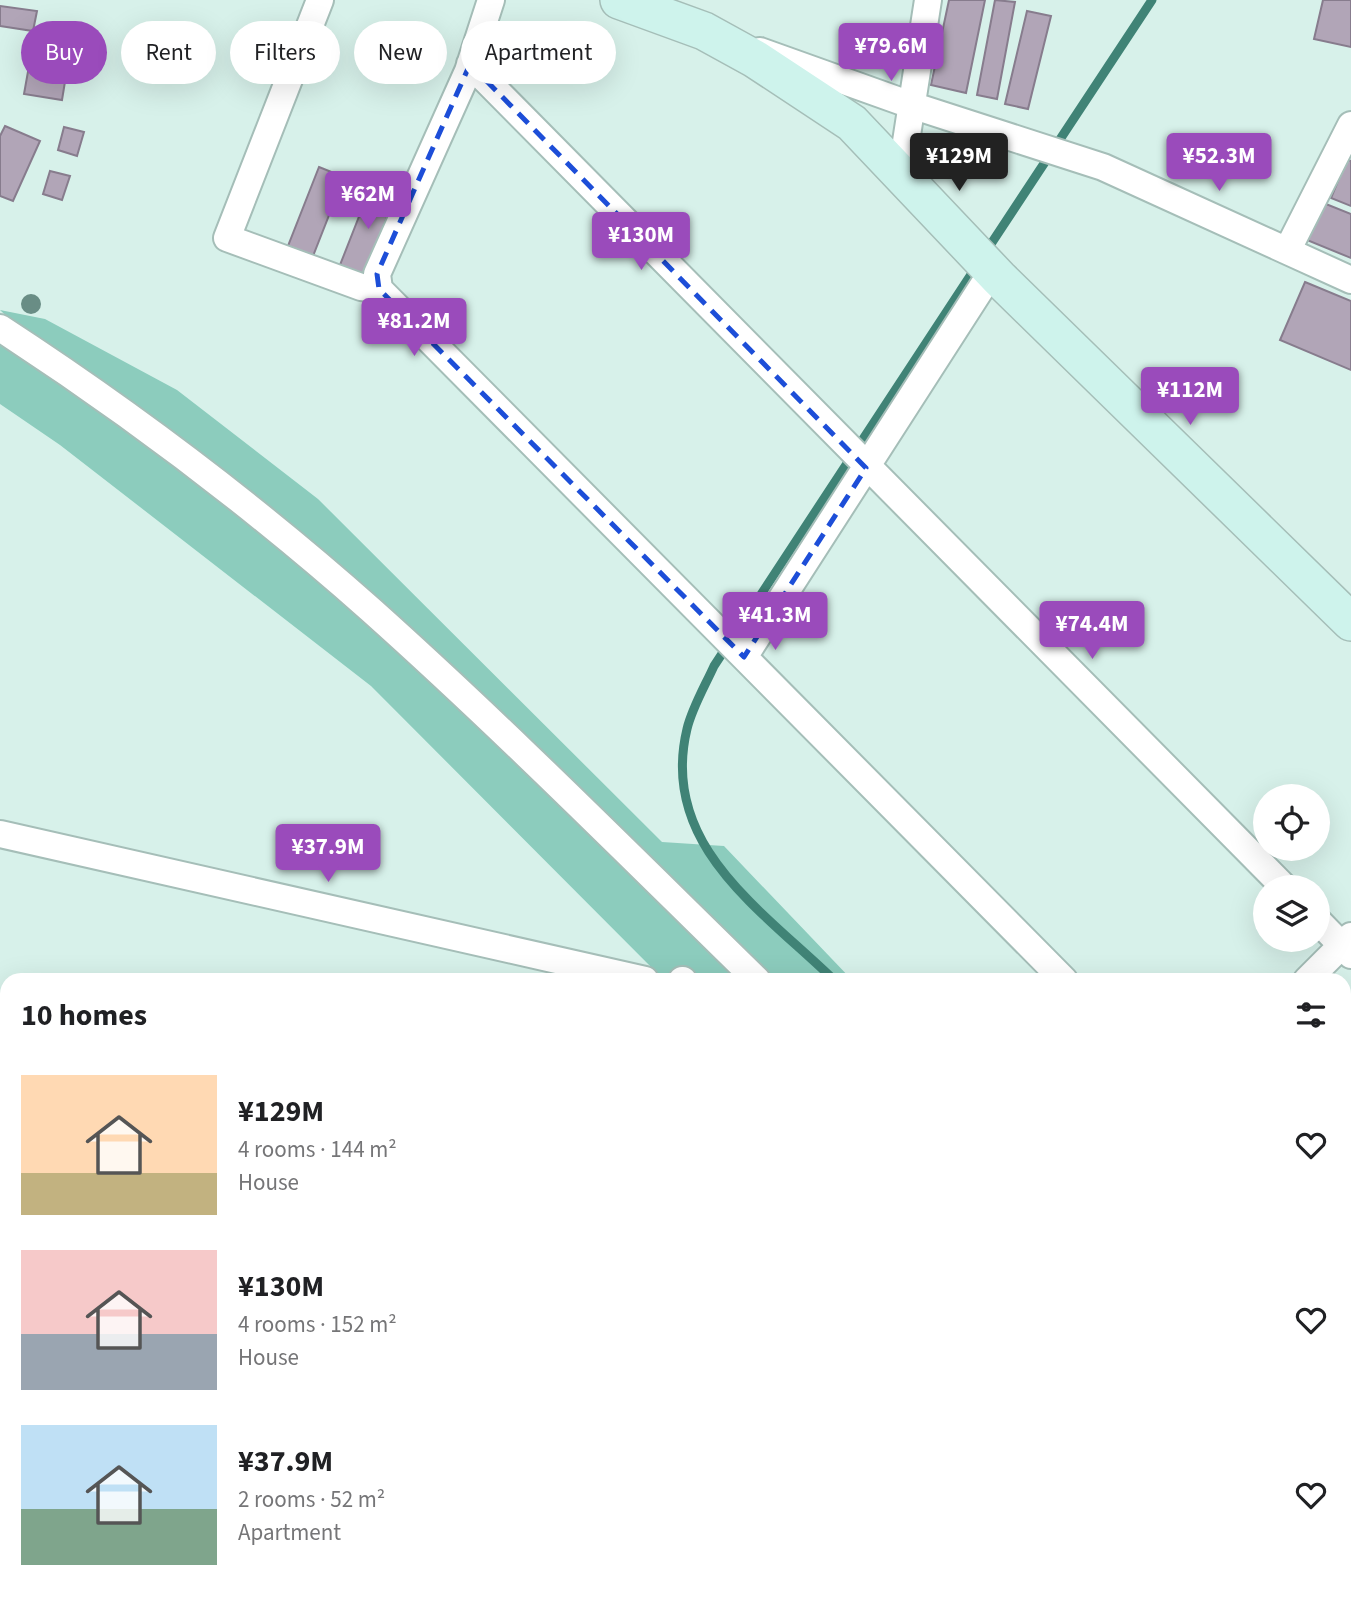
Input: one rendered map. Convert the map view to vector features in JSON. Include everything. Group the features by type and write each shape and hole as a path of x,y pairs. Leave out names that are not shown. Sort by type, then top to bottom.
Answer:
{"street":[{"path":"320,0 227,238 361,287 379,289"},
{"path":"484,21 491,0"},
{"path":"620,0 911,105 1103,167 1351,281"},
{"path":"901,174 928,0"},
{"path":"704,30 785,78 852,124 984,261 1351,622"},
{"path":"461,84 377,274 379,289 1057,973"},
{"path":"490,84 845,447 1272,875"},
{"path":"1287,251 1351,125"},
{"path":"744,657 866,468 984,261"},
{"path":"0,328 108,400 216,483 369,608 499,728 750,973"},
{"path":"0,834 614,973"},
{"path":"1315,973 1348,945 1330,931"}],"highlighted area":[{"path":"470,64 866,468 744,657 379,289 377,274"}],"shaded area":[{"path":"0,310 45,319 177,390 318,499 662,842 724,846 845,973 657,973 371,686 60,445 0,404 0,329 73,379"}],"building":[{"path":"949,0 985,0 966,93 931,85"},
{"path":"995,0 1015,2 997,99 977,95"},
{"path":"1323,0 1351,0 1351,47 1314,39"},
{"path":"0,6 37,11 35,21 21,21 21,29 0,26"},
{"path":"1027,11 1051,16 1028,109 1005,104"},
{"path":"26,84 65,84 62,100 24,94"},
{"path":"5,126 40,141 13,201 0,196 0,136"},
{"path":"64,127 84,132 77,156 58,150"},
{"path":"1347,159 1351,161 1351,206 1331,198"},
{"path":"319,167 344,177 313,256 288,246"},
{"path":"50,171 70,176 62,200 43,194"},
{"path":"371,186 395,196 365,275 340,265"},
{"path":"1316,200 1351,214 1351,258 1302,238"},
{"path":"1305,282 1351,301 1351,370 1280,340"}],"waterway":[{"path":"985,253 1152,0"},
{"path":"826,973 748,900 723,872 702,841 688,807 682,770 687,729 695,705 714,666 976,267"}]}
